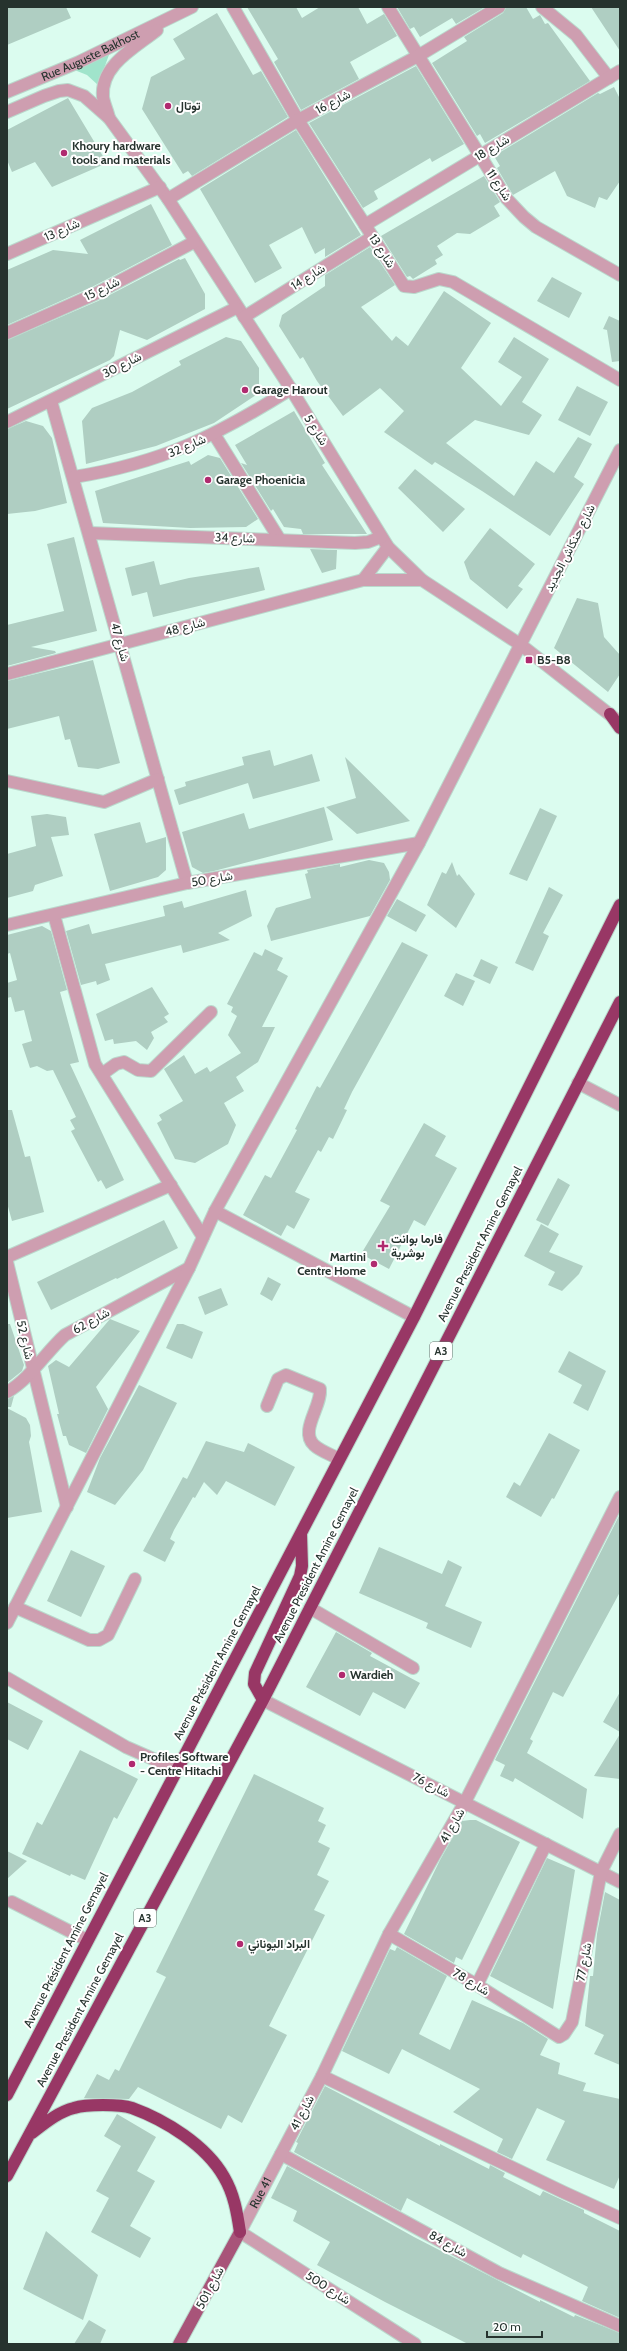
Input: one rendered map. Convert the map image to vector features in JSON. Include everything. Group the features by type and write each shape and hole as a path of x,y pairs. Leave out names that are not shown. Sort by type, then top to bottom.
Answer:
{"highway":[{"path":"615,717 620,728"},
{"path":"414,1318 620,905"},
{"name":"Avenue President Amine Gemayel","path":"28,2136 263,1700 620,1002"},
{"name":"Avenue Président Amine Gemayel","path":"7,2095 176,1769 414,1318"},
{"path":"263,1700 254,1684 254,1673 300,1576 302,1566 301,1534"},
{"path":"28,2136 56,2115 74,2107 130,2107 171,2127 210,2159 223,2175 235,2199 240,2232"},
{"name":"A3","path":"7,2176 28,2136"}],"main road":[{"name":"شارع 501","path":"179,2344 240,2232"}],"street":[{"name":"Rue Auguste Bakhost","path":"7,92 79,62 192,7"},
{"name":"شارع 13","path":"233,7 298,120 404,286 414,287 439,279 453,282 620,380"},
{"name":"شارع 11","path":"388,7 507,199 524,218 551,237 620,275"},
{"name":"شارع 16","path":"168,199 298,120 418,56 499,7"},
{"path":"542,7 576,35 615,75"},
{"name":"Rue Auguste Bakhost","path":"110,118 103,97 108,74 114,64 172,17"},
{"name":"شارع 18","path":"365,225 615,75"},
{"name":"Rue Auguste Bakhost","path":"7,112 49,94 68,90 84,96 110,118"},
{"name":"شارع 5","path":"110,118 168,199 194,242 291,389 385,542 422,580 521,645 615,717 620,724"},
{"name":"شارع 13","path":"7,254 160,187"},
{"name":"شارع 14","path":"240,312 372,237"},
{"name":"شارع 15","path":"7,333 94,294 194,242"},
{"name":"شارع 30","path":"7,422 240,312"},
{"name":"شارع 32","path":"74,477 110,472 146,462 214,434 291,389"},
{"name":"شارع 47","path":"51,401 74,477 187,883"},
{"path":"214,434 280,540"},
{"name":"شارع حنكاش الجديد","path":"7,1623 189,1268 215,1211 419,843 620,450"},
{"name":"شارع 34","path":"89,533 355,543 385,542"},
{"path":"363,580 385,542"},
{"name":"شارع 48","path":"7,674 363,580 422,580"},
{"path":"7,781 104,802 158,779"},
{"name":"شارع 50","path":"7,925 187,883 419,843"},
{"path":"54,915 90,1052 102,1074 203,1237"},
{"path":"102,1074 116,1064 124,1062 138,1070 151,1071 211,1012"},
{"path":"578,1083 620,1105"},
{"path":"7,1257 171,1185"},
{"path":"215,1211 414,1318"},
{"name":"شارع 52","path":"7,1262 32,1371 67,1507"},
{"name":"شارع 62","path":"7,1392 19,1385 52,1347 66,1335 189,1268"},
{"path":"266,1406 278,1379 286,1375 320,1389 321,1397 310,1427 309,1437 314,1446 339,1459"},
{"name":"شارع 41","path":"281,2154 322,2076 389,1934 465,1802 620,1497"},
{"path":"15,1607 89,1640 100,1640 108,1635 135,1579"},
{"path":"310,1608 413,1668"},
{"path":"7,1678 126,1747 176,1769"},
{"name":"شارع 76","path":"263,1700 620,1882"},
{"path":"601,1872 620,1834"},
{"path":"477,1985 546,1844"},
{"name":"شارع 77","path":"552,2031 559,2037 564,2034 572,2022 601,1872"},
{"path":"12,1902 87,1940"},
{"name":"شارع 78","path":"389,1934 552,2031"},
{"path":"322,2076 620,2218"},
{"name":"Rue 41","path":"240,2232 281,2154"},
{"name":"شارع 84","path":"281,2154 499,2273 620,2326"},
{"name":"شارع 500","path":"240,2232 416,2344"}],"green space":[{"path":"110,52 98,85 87,75 72,69"}],"building":[{"path":"7,7 66,7 71,18 7,45"},
{"path":"247,7 296,7 302,18 320,7 358,7 367,24 384,14 397,36 350,62 359,79 301,110 274,62 278,59"},
{"path":"397,7 485,7 456,24 452,18 420,37 414,27 410,29"},
{"path":"506,7 526,7 533,19 540,15 545,24 548,23 590,81 485,143 480,134 477,136 432,63 467,41 464,37 503,13"},
{"path":"591,7 620,7 620,51"},
{"path":"217,13 253,75 261,71 288,117 192,176 188,171 183,174 142,109 151,77 185,59 173,39"},
{"path":"416,66 464,144 432,162 430,158 374,191 378,199 363,208 309,123"},
{"path":"614,87 620,99 620,181 607,200 599,197 595,208 567,196 555,171 513,195 497,168 500,166 494,156 598,93 600,94"},
{"path":"68,98 107,163 52,187 35,162 12,172 7,160 7,130"},
{"path":"296,130 361,235 325,257 325,248 315,254 302,227 269,245 282,268 255,283 200,189"},
{"path":"484,176 500,202 494,206 500,216 470,234 457,233 437,246 443,255 435,260 437,264 413,279 410,276 407,277 381,236"},
{"path":"151,204 172,245 92,287 7,325 7,270 53,250 88,254 80,240"},
{"path":"370,247 395,285 361,307 392,341 396,336 408,346 444,291 491,323 461,368 501,406 522,377 498,362 514,337 549,359 522,402 542,415 529,435 475,420 446,443 514,496 536,461 554,473 578,437 592,444 574,477 584,484 550,536 435,462 432,465 384,432 404,411 380,388 343,416 317,381 303,357 300,359 279,326 282,315 325,286 325,275"},
{"path":"185,258 205,294 205,309 147,340 120,330 114,356 110,360 7,409 7,340 98,301 179,259"},
{"path":"552,277 582,293 569,318 537,301"},
{"path":"609,316 620,321 620,361 612,362 607,330 603,329"},
{"path":"226,337 241,341 259,368 259,393 214,423 156,446 86,464 82,421 92,408 132,392 181,365 179,361"},
{"path":"577,386 608,402 590,436 558,420"},
{"path":"294,411 325,463 322,465 367,534 303,534 301,529 284,527 273,509 271,511 241,463 247,465 235,445"},
{"path":"26,421 43,426 52,438 67,503 35,511 7,514 7,429"},
{"path":"208,455 220,458 258,519 246,527 190,528 103,523 95,491 189,461 191,465"},
{"path":"415,469 465,509 443,532 398,488"},
{"path":"490,528 535,564 518,586 523,589 507,609 470,579 464,562"},
{"path":"74,537 97,631 31,647 55,651 56,653 7,666 7,625 64,611 47,544"},
{"path":"310,549 337,550 336,569 322,573"},
{"path":"154,561 160,585 189,578 259,567 265,590 153,617 147,592 132,596 125,568"},
{"path":"577,598 598,603 604,637 620,655 620,674 608,692 554,648"},
{"path":"93,660 120,763 98,769 78,767 70,739 65,740 59,716 7,729 7,681"},
{"path":"270,750 274,766 312,754 320,781 253,799 248,783 179,805 174,790 186,786 185,782 244,765 242,757"},
{"path":"345,757 410,821 357,834 326,807 356,798"},
{"path":"324,807 333,840 214,871 203,873 192,867 182,832 244,813 249,829"},
{"path":"540,808 557,816 527,881 509,874"},
{"path":"47,814 66,817 69,835 51,837 63,876 35,885 33,891 7,898 7,854 36,846 31,816"},
{"path":"140,822 146,843 166,837 166,870 158,877 110,891 94,834"},
{"path":"369,860 384,863 389,872 390,880 370,916 271,941 267,926 276,908 311,898 305,874 308,873 307,870 340,864 340,867"},
{"path":"452,862 457,876 459,874 475,894 456,928 427,905 442,872 446,874"},
{"path":"549,887 563,895 543,933 549,936 533,971 515,963"},
{"path":"246,890 252,916 218,933 230,940 183,953 181,945 105,964 110,980 97,985 96,981 81,985 66,931 89,924 92,934 165,916 163,906 182,901 184,908"},
{"path":"397,899 426,915 416,932 387,916"},
{"path":"42,926 51,931 67,990 60,992 79,1062 70,1064 124,1180 106,1189 101,1180 98,1182 71,1131 75,1129 70,1120 76,1117 53,1070 47,1071 37,1066 30,1068 22,1044 32,1041 24,1010 15,1012 11,997 7,998 7,983 17,980 10,953 7,954 7,935"},
{"path":"402,942 428,955 352,1092 344,1109 347,1110 333,1139 329,1137 321,1152 318,1150 295,1192 310,1199 294,1229 287,1225 281,1236 243,1215 265,1175 271,1178 297,1130 295,1129 317,1086 320,1088"},
{"path":"265,949 283,958 277,970 288,976 262,1027 275,1027 258,1062 236,1077 244,1091 224,1103 236,1125 228,1144 195,1163 175,1159 157,1123 162,1120 159,1115 183,1101 164,1069 184,1055 195,1074 207,1067 210,1072 241,1053 228,1035 237,1016 231,1012 233,1007 227,1004 254,952 262,956"},
{"path":"481,959 498,967 490,984 473,976"},
{"path":"456,973 475,981 463,1006 444,996"},
{"path":"152,987 169,1014 164,1017 168,1022 151,1032 154,1038 147,1050 136,1041 114,1044 113,1039 105,1041 96,1014"},
{"path":"7,1110 12,1110 25,1157 30,1156 44,1212 12,1221 7,1203"},
{"path":"424,1123 446,1136 435,1156 457,1168 425,1226 414,1220 389,1269 361,1254 390,1206 380,1201"},
{"path":"558,1178 570,1185 548,1226 536,1220"},
{"path":"164,1220 178,1248 51,1310 37,1282"},
{"path":"541,1224 559,1234 549,1252 583,1266 579,1274 562,1291 548,1285 555,1272 524,1256"},
{"path":"268,1277 281,1284 272,1301 260,1294"},
{"path":"221,1288 228,1305 205,1315 198,1297"},
{"path":"110,1319 140,1331 96,1387 108,1409 86,1453 69,1445 66,1436 63,1436 57,1414 59,1414 48,1366 56,1360 69,1367"},
{"path":"7,1324 10,1324 24,1365 22,1371 7,1383"},
{"path":"177,1324 183,1324 203,1332 192,1359 166,1348"},
{"path":"569,1351 606,1371 588,1411 573,1403 582,1385 558,1372"},
{"path":"139,1385 177,1403 143,1470 115,1505 87,1492 100,1458"},
{"path":"14,1396 11,1407 7,1407 7,1399"},
{"path":"7,1408 26,1418 30,1425 31,1436 29,1442 42,1512 7,1518"},
{"path":"549,1433 580,1450 554,1499 552,1498 541,1517 506,1497 514,1482 520,1486"},
{"path":"206,1441 244,1452 248,1443 295,1467 275,1506 226,1481 217,1495 204,1482 195,1498 193,1497 174,1530 170,1539 175,1542 165,1562 143,1551 183,1477 187,1479"},
{"path":"620,1514 620,1592 563,1697 553,1692 530,1739 533,1741 527,1753 587,1789 583,1819 515,1778 513,1782 500,1776 505,1765 495,1760"},
{"path":"379,1547 442,1574 448,1560 462,1567 445,1606 482,1622 471,1648 426,1628 428,1623 359,1593"},
{"path":"71,1550 105,1566 81,1617 47,1601"},
{"path":"336,1632 372,1653 370,1656 420,1683 405,1709 373,1692 360,1716 306,1687"},
{"path":"620,1692 620,1732 603,1722"},
{"path":"7,1702 43,1721 28,1750 7,1739"},
{"path":"620,1734 620,1779 594,1776"},
{"path":"80,1750 138,1779 117,1819 114,1817 85,1880 71,1874 70,1876 22,1854 37,1822 42,1825"},
{"name":"البراد اليوناني","path":"254,1774 324,1808 318,1821 326,1825 318,1842 330,1848 317,1875 329,1881 314,1910 325,1915 269,2026 287,2035 242,2123 228,2115 221,2129 138,2087 129,2099 84,2098 97,2074 109,2080 115,2069 119,2071 166,1977 156,1972"},
{"path":"476,1820 520,1842 462,1960 456,1957 454,1963 404,1934 440,1860 462,1821"},
{"path":"7,1851 27,1861 7,1879"},
{"path":"547,1858 575,1870 553,2009 490,1976"},
{"path":"605,1892 620,1900 620,2065 594,2054 604,2035 585,2026 590,1976 593,1976 597,1934"},
{"path":"397,1947 447,1976 419,2034 450,2050 472,2000 523,2023 548,2039 540,2055 560,2063 558,2074 586,2083 583,2091 620,2099 620,2175 614,2189 546,2160 565,2121 537,2108 512,2159 497,2152 503,2139 453,2112 480,2089 402,2049 389,2074 342,2051 390,1949 395,1951"},
{"path":"325,2086 440,2146 440,2144 489,2169 490,2165 505,2173 503,2177 540,2196 543,2191 584,2210 584,2213 620,2231 620,2318 582,2301 588,2287 523,2254 521,2258 407,2198 401,2211 294,2152 298,2143 296,2142"},
{"path":"117,2114 156,2137 137,2171 155,2181 130,2226 151,2238 140,2258 91,2232 109,2198 96,2191 121,2146 104,2136"},
{"path":"287,2166 414,2237 540,2302 540,2300 574,2317 575,2315 620,2333 620,2344 468,2344 385,2302 317,2265 330,2242 293,2221 297,2211 271,2198"},
{"path":"46,2231 98,2275 83,2320 23,2289"},
{"path":"89,2320 106,2330 100,2344 74,2344"}],"place":[{"name":"توتال","path":"168,106"},
{"name":"Khoury hardware tools and materials","path":"64,153"},
{"name":"Garage Harout","path":"245,390"},
{"name":"Garage Phoenicia","path":"208,480"},
{"name":"B5-B8","path":"529,660"},
{"name":"فارما بوانت بوشرية","path":"383,1246"},
{"name":"Martini Centre Home","path":"374,1264"},
{"name":"Wardieh","path":"342,1675"},
{"name":"Profiles Software - Centre Hitachi","path":"132,1764"},
{"name":"البراد اليوناني","path":"240,1944"}]}
